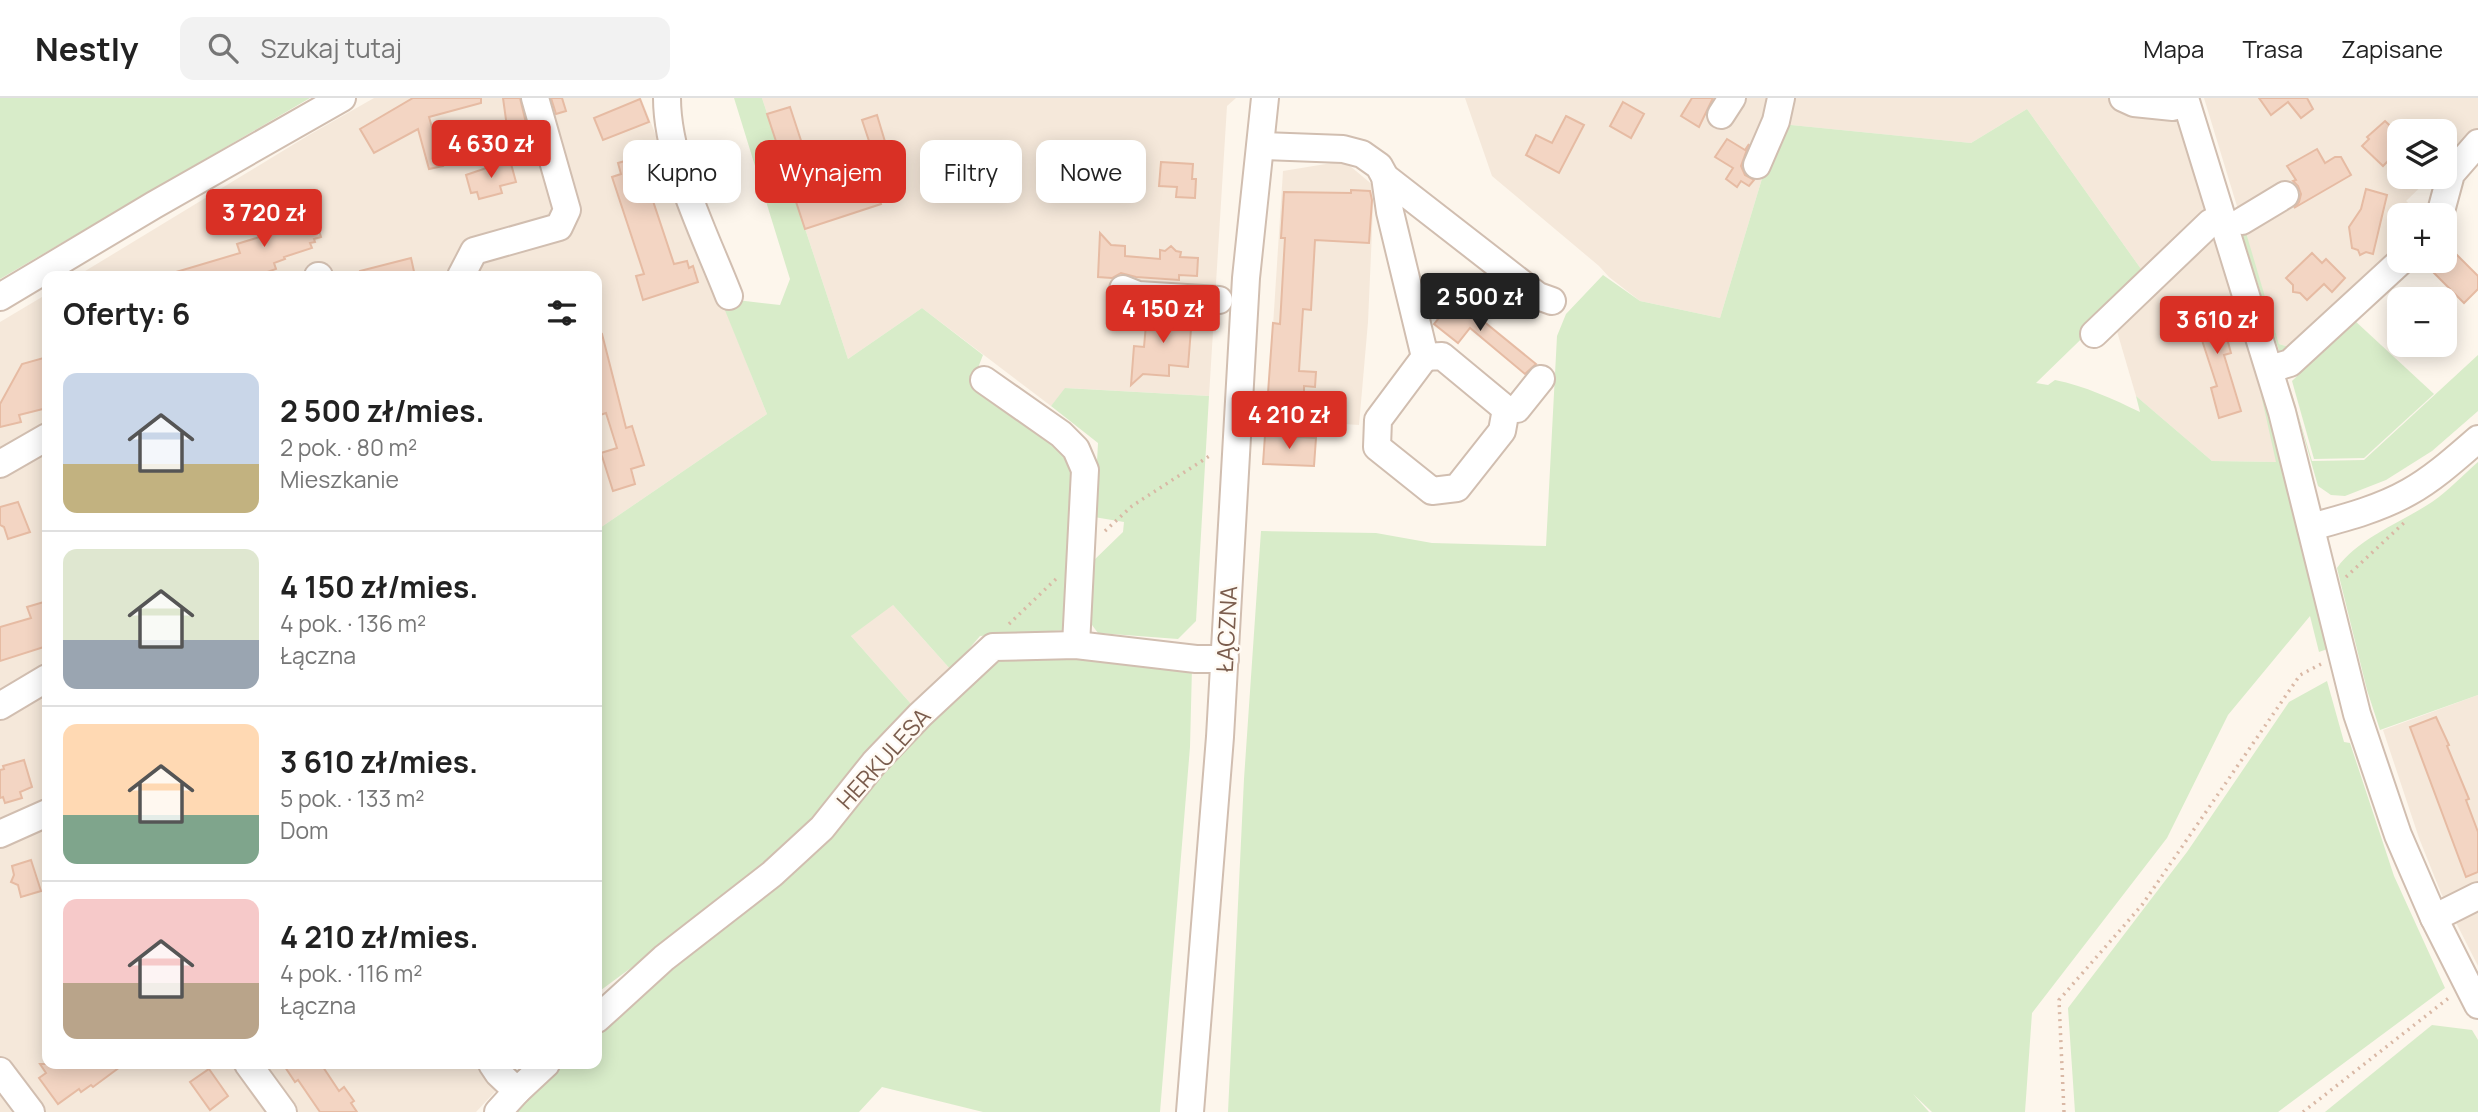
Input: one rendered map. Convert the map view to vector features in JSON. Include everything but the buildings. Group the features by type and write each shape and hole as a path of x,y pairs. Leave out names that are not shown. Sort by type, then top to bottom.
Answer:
{"street":[{"path":"43,271 177,191 342,98"},
{"path":"464,271 474,251 559,227 567,211 535,98"},
{"path":"667,98 667,119 676,157 729,296"},
{"name":"ŁĄCZNA","path":"1190,1112 1224,659 1246,268 1262,146 1265,98"},
{"name":"ŁĄCZNA","path":"1262,146 1274,98"},
{"path":"1757,165 1776,121 1781,98"},
{"path":"2123,98 2134,103 2179,103 2232,219 2357,714 2398,835 2434,918 2473,994"},
{"path":"2443,203 2451,174 2478,143"},
{"path":"1262,146 1353,151 1379,166 1385,177 1390,212 1425,357"},
{"path":"1385,177 1538,296 1552,301"},
{"path":"2094,334 2210,223 2232,219 2285,195"},
{"path":"0,297 42,272"},
{"path":"2270,369 2290,363 2388,273"},
{"path":"1124,289 1138,295 1219,300"},
{"path":"1506,409 1502,431 1457,488 1432,492 1377,447 1378,420 1425,357 1442,356 1506,409 1517,409 1541,379"},
{"path":"984,380 1061,434 1076,449 1085,470 1076,645"},
{"path":"2311,527 2358,514 2408,493 2478,439"},
{"path":"0,464 42,440"},
{"name":"HERKULESA","path":"602,1014 664,958 772,874 812,838 874,763 920,715 993,647 1076,645 1196,659 1224,659"},
{"path":"0,706 42,681"},
{"path":"0,834 42,815"},
{"path":"2434,918 2478,896"},
{"path":"252,1069 283,1112"},
{"path":"495,1069 517,1091"},
{"path":"498,1112 541,1069"},
{"path":"0,1071 31,1112"}],"path":[{"path":"2326,587 2344,579 2416,512"},
{"path":"2064,1112 2059,1000 2142,905 2300,675 2322,664 2344,658"},
{"path":"2303,1112 2473,994"}],"shaded area":[{"path":"374,98 641,98 658,140 623,140 623,203 683,203 767,414 602,527 602,271 85,271"},
{"path":"762,98 1236,98 1227,106 1209,396 1066,388 1051,406 922,308 848,359 797,203 906,203 906,140 776,140"},
{"path":"1465,98 2167,98 2173,107 2209,217 2146,276 2027,109 1971,143 1781,124 1720,318 1640,301 1609,277 1492,176"},
{"path":"2204,98 2478,98 2478,132 2457,152 2457,119 2387,119 2387,189 2418,189 2406,201 2408,203 2387,203 2387,257 2292,348 2279,344"},
{"path":"1344,161 1374,186 1368,322 1359,425 1267,419 1283,171"},
{"path":"2212,227 2254,360 2277,462 2212,461 2136,396 2114,321"},
{"path":"42,297 42,1069 516,1069 476,1112 0,1112 0,322"},
{"path":"892,604 951,670 911,704 851,636"},
{"path":"2478,695 2478,966 2441,893 2419,838 2383,730"}],"green space":[{"path":"0,98 310,98 0,279"},
{"path":"734,98 762,98 776,140 755,140 755,166"},
{"path":"2027,109 2146,276 2036,383 2048,385 2055,380 2066,383 2099,393 2140,412 2136,396 2212,461 2276,462 2260,390 2268,392 2333,647 2319,652 2310,616 2228,715 2167,838 2032,1013 2025,1112 1932,1112 1913,1094 1929,1112 1228,1112 1244,779 1261,531 1376,533 1432,543 1546,546 1557,336 1566,314 1603,275 1640,301 1720,318 1781,124 1971,143"},
{"path":"766,203 797,203 848,359 922,308 983,355 974,378 1064,452 1071,475 1067,630 980,636 951,670 893,605 851,636 911,704 801,836 704,914 602,989 602,527 767,414 720,298 780,305 790,279"},
{"path":"2244,226 2279,344 2292,348 2280,354 2241,231"},
{"path":"2354,320 2387,351 2387,357 2394,357 2434,394 2364,458 2314,459 2292,381"},
{"path":"2478,355 2478,411 2432,451 2386,480 2345,496 2331,495 2318,486 2288,381 2312,461 2364,460"},
{"path":"1065,388 1209,396 1196,621 1178,639 1098,633 1086,617 1089,565 1123,532 1124,522 1094,517 1098,443 1051,406"},
{"path":"2478,462 2478,695 2380,730 2367,690 2337,568 2368,539 2438,498"},
{"path":"1055,651 1192,667 1190,747 1160,1112 983,1112 882,1087 859,1112 516,1112 556,1069 602,1069 602,1029 708,936 838,831 830,828 914,731 995,654"},
{"path":"2327,681 2344,742 2350,743 2394,876 2445,988 2278,1112 2075,1112 2068,1008 2187,852 2289,702"},
{"path":"2432,1025 2472,1030 2478,1040 2478,1112 2325,1112"}]}
